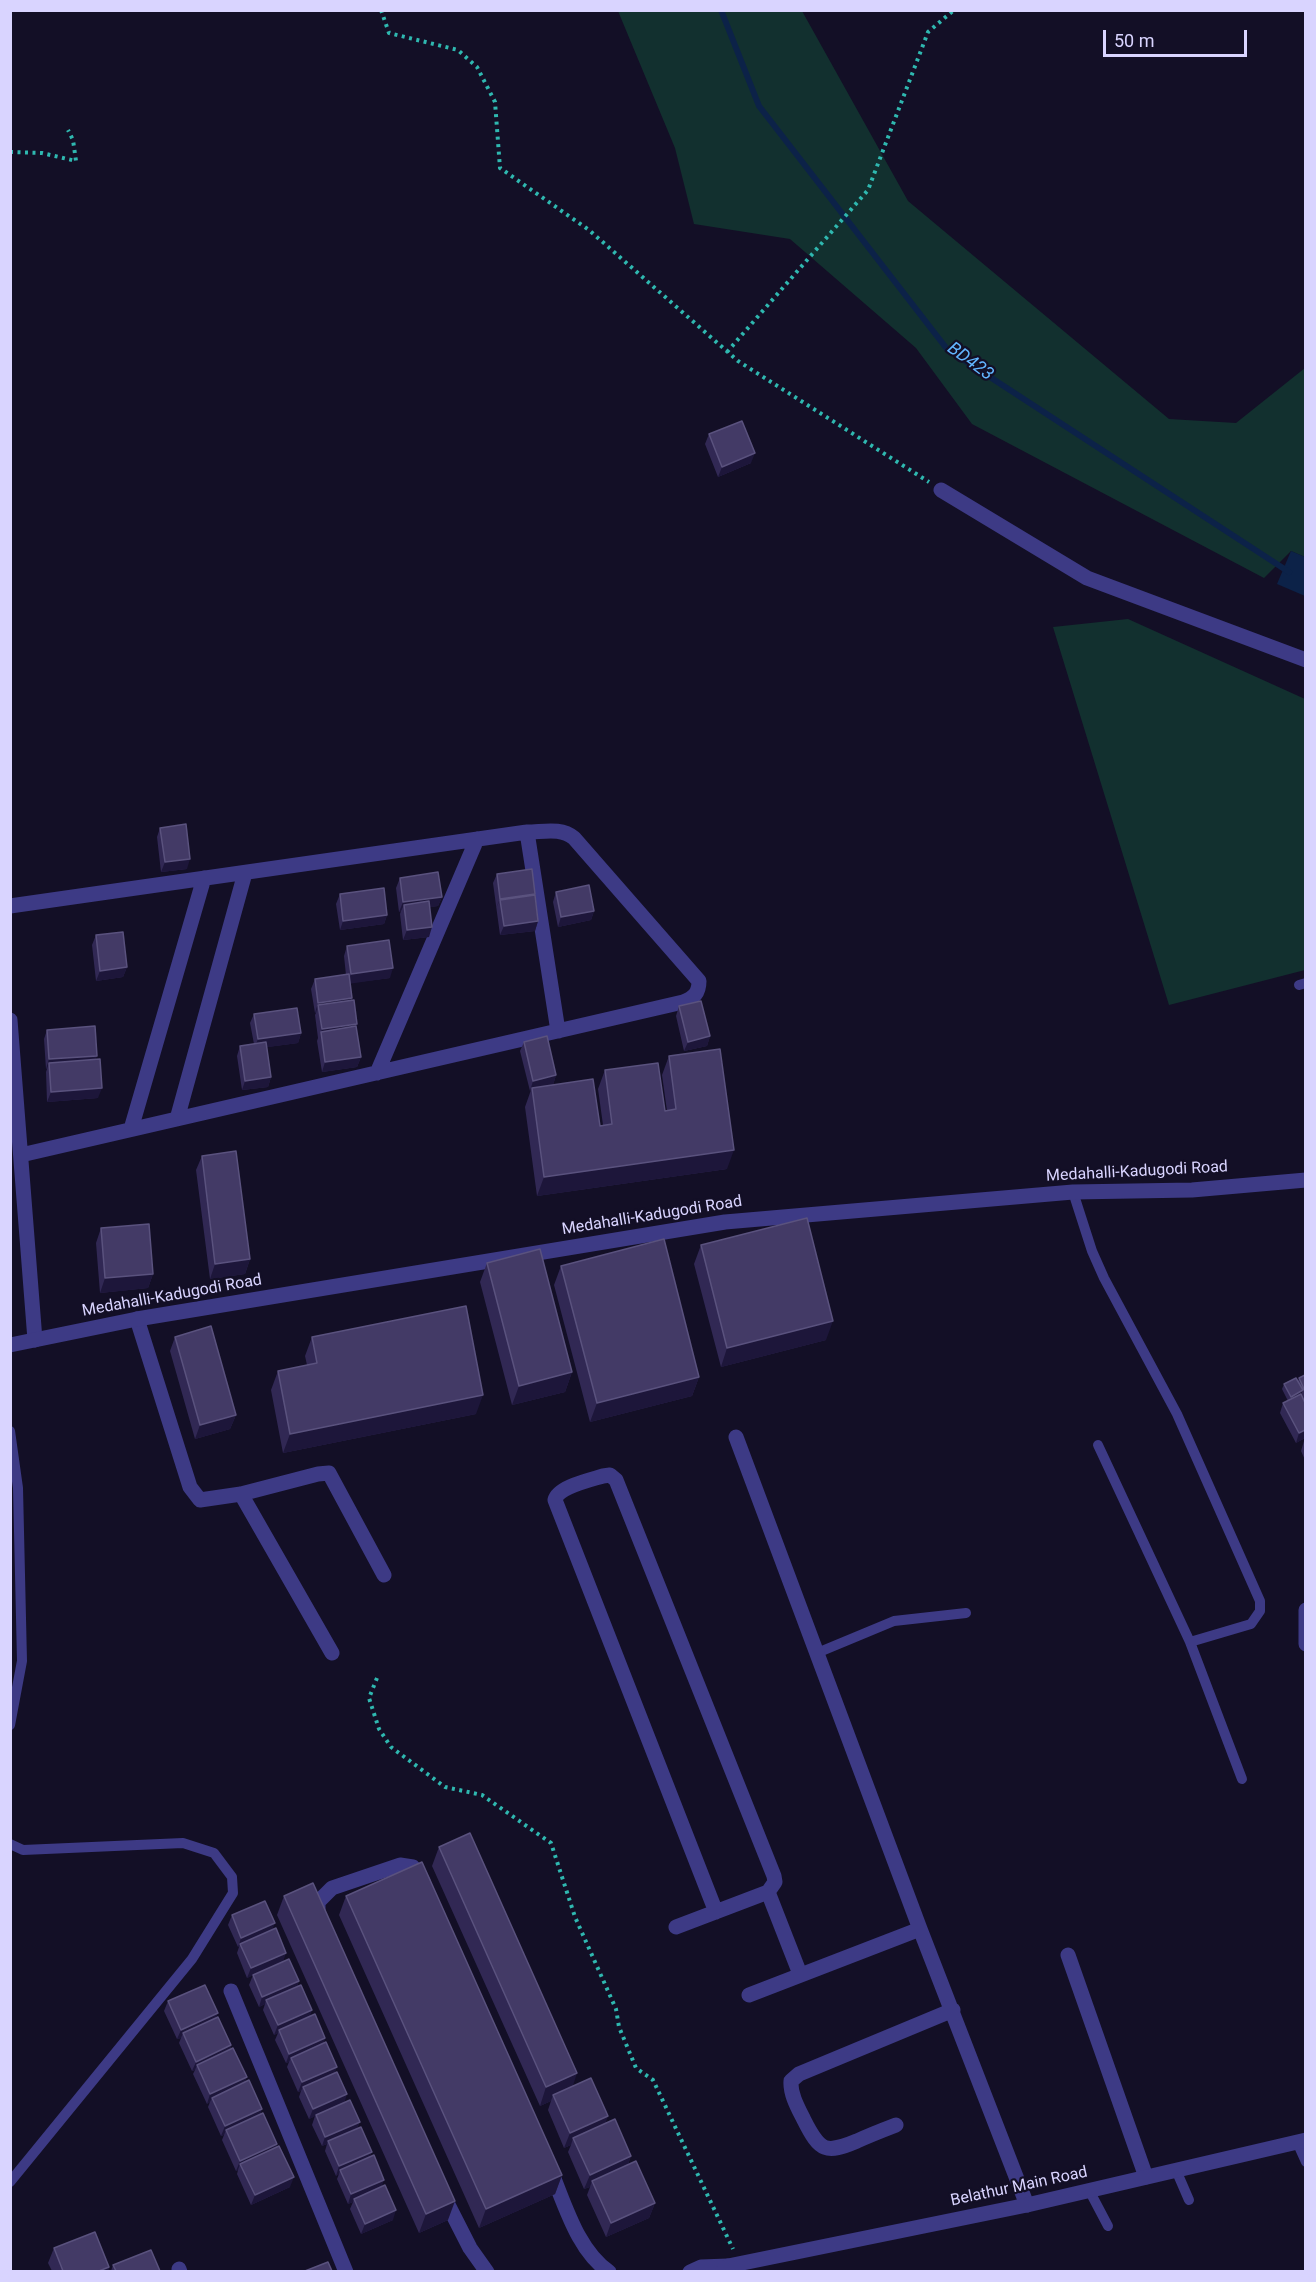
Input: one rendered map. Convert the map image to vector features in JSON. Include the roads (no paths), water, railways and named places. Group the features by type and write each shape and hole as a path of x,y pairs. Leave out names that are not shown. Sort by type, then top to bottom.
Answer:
{"street":[{"path":"941,490 1087,578 1305,660"},
{"path":"10,906 527,832 561,831 574,838 699,981 698,993 683,1002 21,1155"},
{"path":"527,832 558,1031"},
{"path":"377,1073 477,839"},
{"path":"177,1119 245,873"},
{"path":"131,1129 204,878"},
{"path":"10,1020 14,1110 21,1155 17,1214 35,1340"},
{"name":"Medahalli-Kadugodi Road","path":"10,1345 137,1319 725,1222 1073,1192 1192,1190 1305,1180"},
{"path":"137,1319 194,1495 200,1500 241,1494 329,1473 384,1575"},
{"path":"736,1437 920,1929 1027,2205"},
{"path":"676,1927 716,1912 768,1892 775,1882 616,1480 610,1475 603,1476 561,1491 555,1500 716,1912"},
{"path":"241,1494 332,1653"},
{"path":"1305,1610 1305,1644"},
{"path":"322,1926 317,1907 326,1892 400,1865 414,1867 420,1874 430,1896"},
{"path":"768,1892 800,1974"},
{"path":"749,1995 920,1929"},
{"path":"1068,1955 1146,2177"},
{"path":"231,1991 346,2271"},
{"path":"896,2125 840,2149 828,2149 813,2139 798,2108 791,2081 799,2074 952,2010"},
{"name":"Belathur Main Road","path":"690,2271 701,2267 733,2268 1027,2205 1301,2141"},
{"path":"545,2158 585,2244 599,2265 609,2271"},
{"path":"435,2179 470,2248 487,2271"}],"lane":[{"path":"1073,1192 1092,1251 1104,1278 1178,1414 1260,1601 1260,1611 1251,1624 1190,1642"},
{"path":"10,1431 18,1488 22,1661 10,1725"},
{"path":"1098,1445 1190,1642 1242,1779"},
{"path":"817,1653 894,1621 966,1613"},
{"path":"10,1844 23,1850 183,1843 214,1853 232,1877 233,1884 232,1893 192,1959 10,2182"},
{"path":"1301,2141 1305,2162"},
{"path":"1176,2170 1189,2200"},
{"path":"1089,2190 1108,2226"}],"water":[{"path":"1291,551 1305,557 1305,596 1277,584"}],"waterway":[{"name":"BD423","path":"721,10 759,106 947,349 1289,572"}]}
